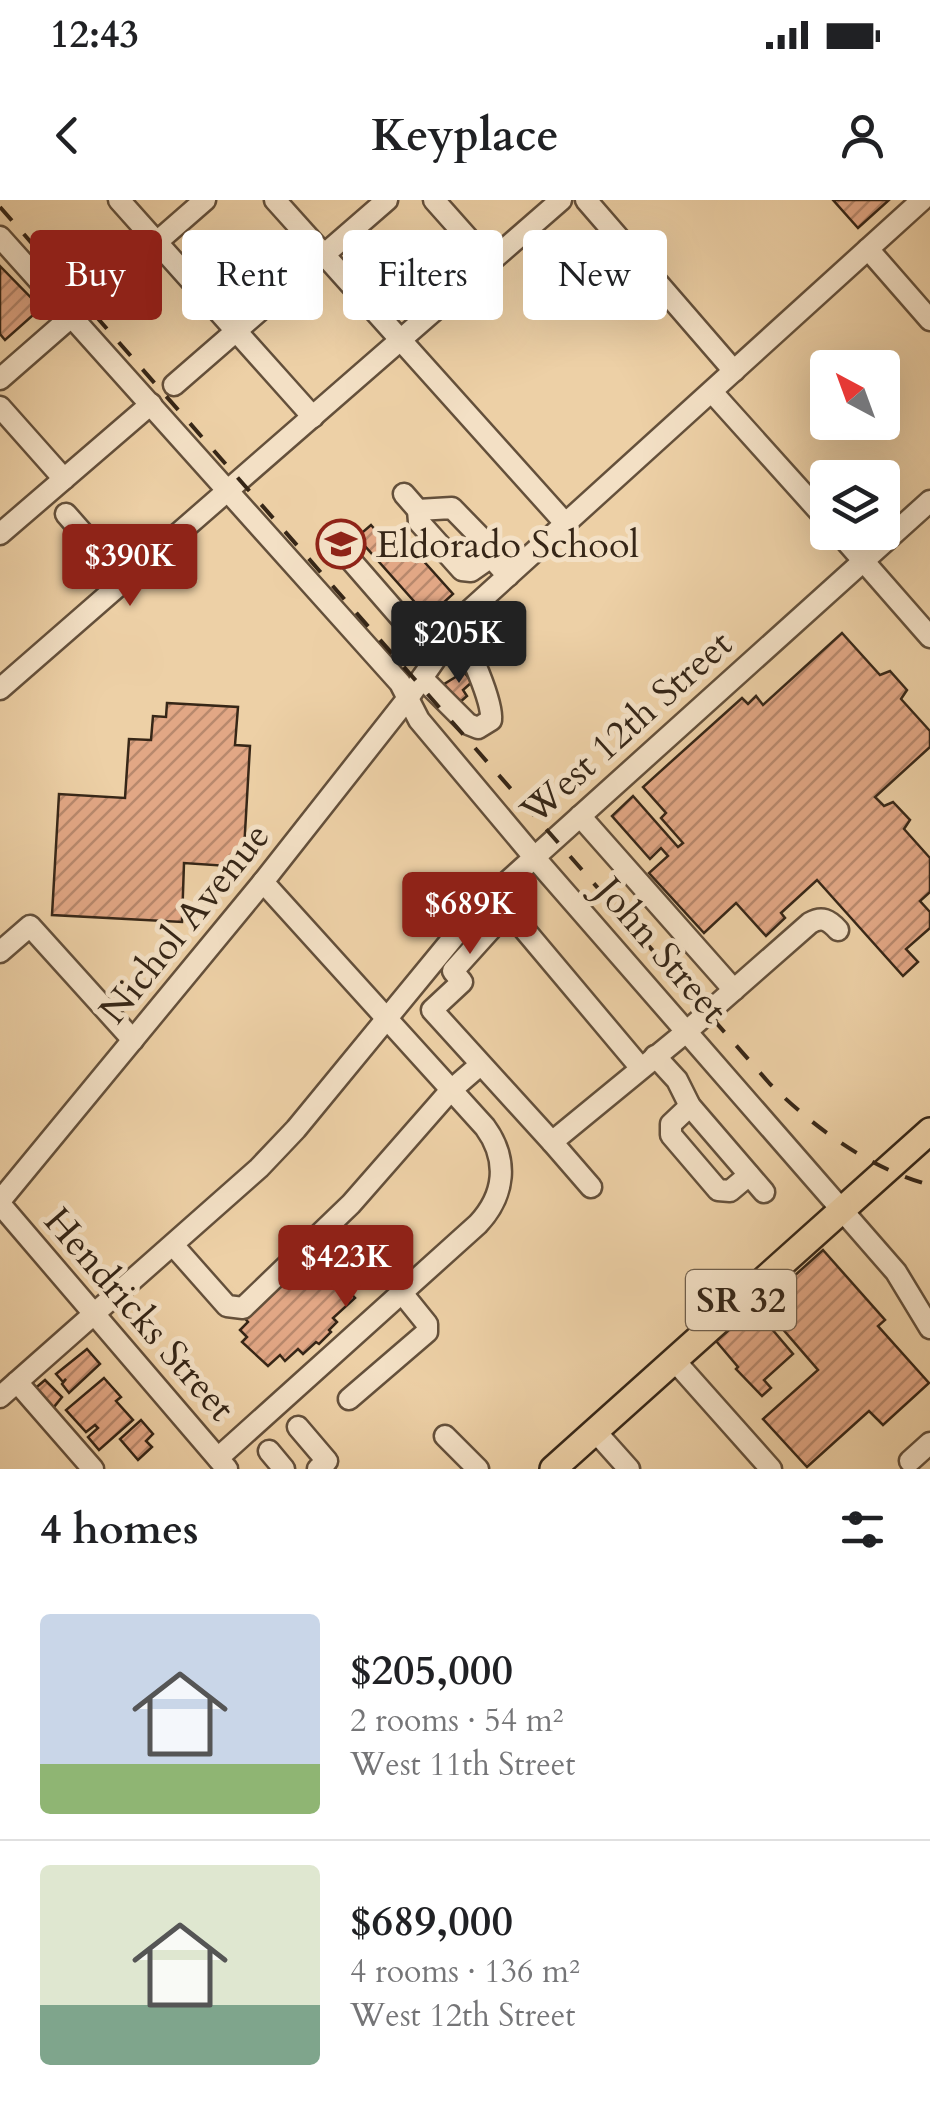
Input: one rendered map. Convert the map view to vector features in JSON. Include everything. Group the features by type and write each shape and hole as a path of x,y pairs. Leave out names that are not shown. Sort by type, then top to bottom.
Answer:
{"main road":[{"name":"SR 32","path":"552,1469 930,1131"}],"street":[{"path":"118,200 145,230"},
{"path":"162,238 205,200"},
{"path":"275,200 565,523"},
{"path":"174,385 387,200"},
{"path":"434,200 461,230"},
{"path":"503,251 561,200"},
{"path":"586,200 734,371"},
{"name":"Nichol Avenue","path":"0,1203 263,882 416,687 468,612 922,200"},
{"name":"John Street","path":"0,237 30,270"},
{"path":"868,249 930,320"},
{"path":"162,250 313,417"},
{"path":"0,380 68,320"},
{"name":"John Street","path":"76,320 400,682 416,687 419,720 534,858 896,1272 930,1328"},
{"path":"0,689 424,320"},
{"path":"712,392 810,501"},
{"path":"0,534 150,404"},
{"path":"0,408 64,479"},
{"name":"West 12th Street","path":"0,1397 173,1245 296,1130 476,910 930,501"},
{"path":"492,556 470,571 462,570 419,522 411,502 452,508 489,546 508,576"},
{"path":"66,514 125,581"},
{"path":"341,549 401,618 467,645 491,708 491,720 478,728 468,724 416,687"},
{"path":"852,550 930,637"},
{"path":"580,816 734,990"},
{"path":"222,1463 490,1212 502,1176 489,1132 263,882"},
{"path":"591,1187 432,1010 462,982 453,971 508,910 647,1061 677,1080 690,1106 764,1192"},
{"path":"552,1142 810,923 827,920 838,930"},
{"path":"0,952 30,926 133,1040"},
{"path":"173,1245 227,1306 243,1308 351,1204 450,1091 480,1065"},
{"path":"690,1106 671,1124 671,1136 718,1190 730,1191 749,1175"},
{"name":"Hendricks Street","path":"0,1203 222,1463"},
{"path":"349,1399 427,1332 427,1324 402,1293"},
{"path":"674,1360 771,1469"},
{"path":"18,1382 93,1469"},
{"path":"298,1427 326,1466"},
{"path":"595,1430 630,1469"},
{"path":"445,1436 478,1469"},
{"path":"910,1461 930,1443"},
{"path":"269,1451 284,1469"}],"building":[{"path":"833,200 889,200 858,228"},
{"path":"0,266 30,297 30,318 5,340 0,334"},
{"path":"371,525 388,544 399,534 416,553 424,553 420,557 453,594 428,617 357,537"},
{"path":"842,633 880,675 890,671 907,690 901,699 930,731 930,747 875,797 884,806 893,802 910,820 904,829 930,858 930,892 920,901 930,912 930,928 906,949 918,962 903,976 817,880 781,913 785,918 766,936 736,903 704,933 649,873 668,856 661,848 650,859 612,816 633,796 678,847 683,843 661,818 666,813 643,787 742,698 748,704 756,696 763,705"},
{"path":"464,672 472,682 463,690 467,696 459,703 444,684"},
{"path":"167,703 238,707 235,745 250,746 243,867 184,863 182,922 52,915 59,794 125,798 129,739 151,740 153,716 166,717"},
{"path":"320,1243 335,1259 326,1267 355,1298 333,1318 337,1322 319,1344 316,1342 303,1354 298,1349 285,1361 280,1355 268,1366 242,1342 247,1337 240,1330 248,1322 242,1315"},
{"path":"823,1250 885,1320 878,1326 929,1383 883,1425 869,1411 807,1467 763,1419 818,1370 762,1305"},
{"path":"754,1308 793,1354 764,1380 771,1388 762,1396 716,1341"},
{"path":"87,1349 100,1364 69,1393 62,1384 66,1379 63,1382 56,1374"},
{"path":"104,1378 121,1397 116,1401 133,1420 99,1450 88,1437 98,1428 95,1425 86,1432 66,1410"},
{"path":"45,1380 62,1397 50,1412 32,1391"},
{"path":"141,1420 153,1434 146,1441 152,1447 138,1460 120,1439"}],"railway":[{"path":"0,207 770,1084 844,1145 885,1168 930,1185"}],"place":[{"name":"Eldorado School","path":"341,544"}]}
